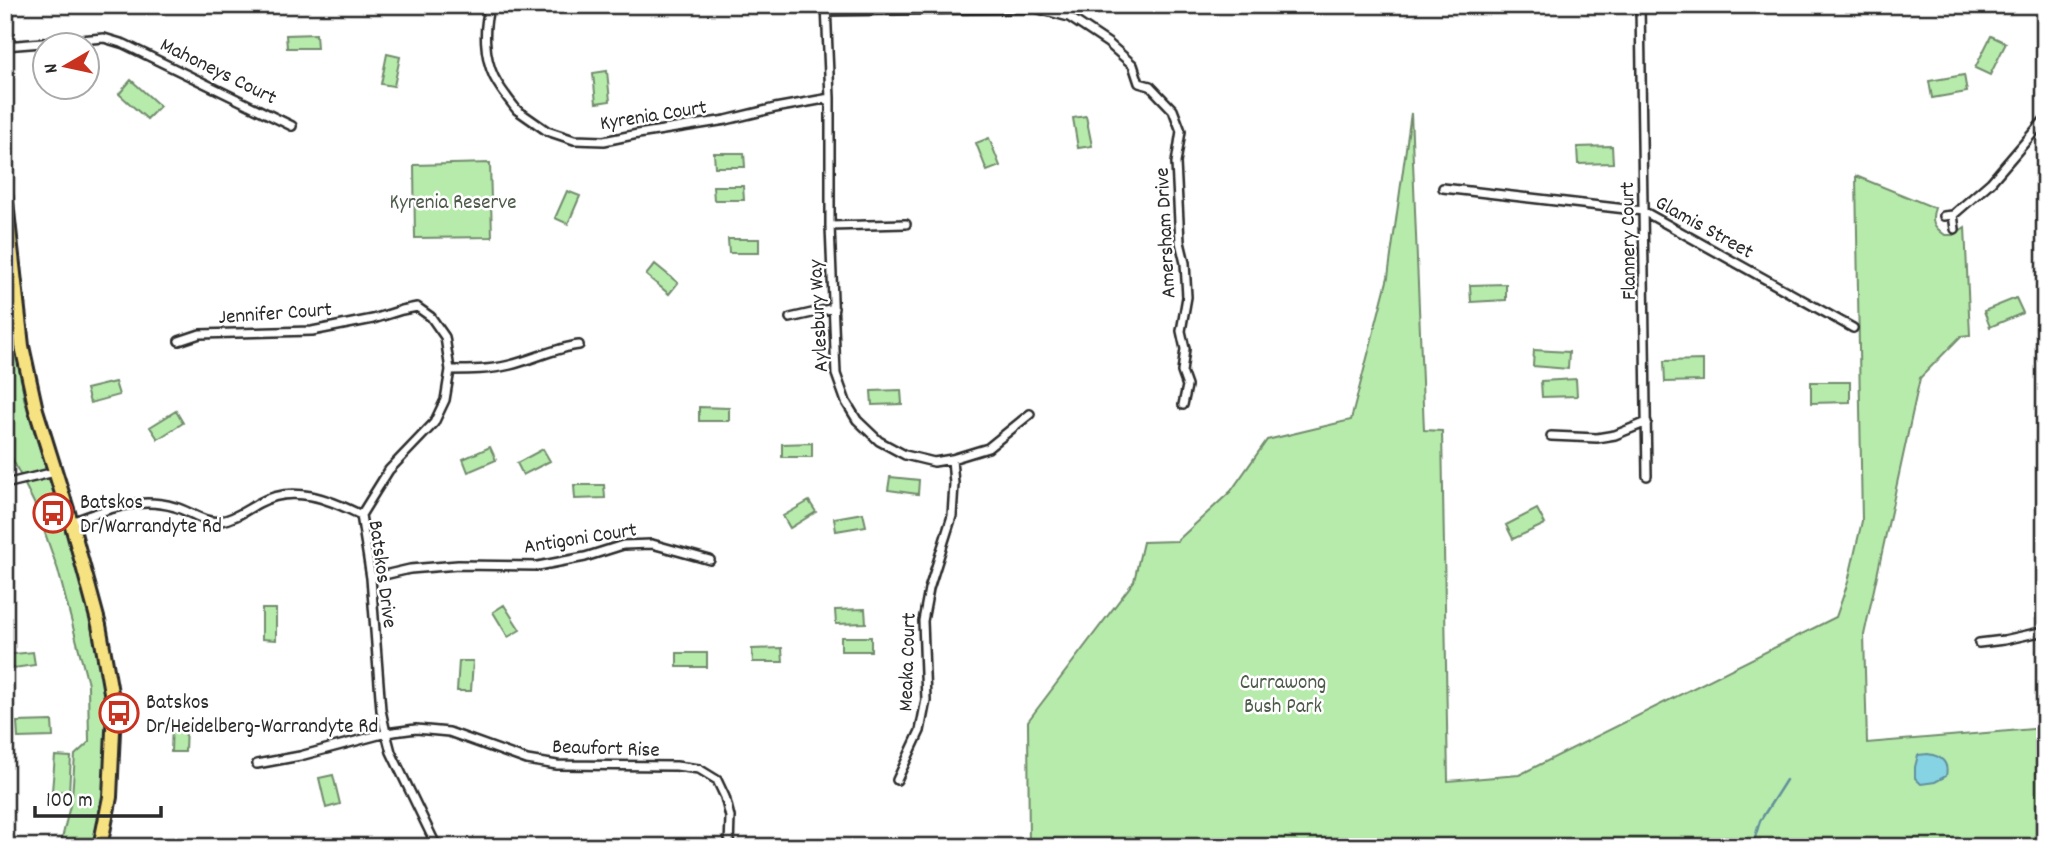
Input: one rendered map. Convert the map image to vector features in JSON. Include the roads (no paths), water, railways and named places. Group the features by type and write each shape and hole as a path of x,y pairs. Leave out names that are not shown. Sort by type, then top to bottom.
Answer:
{"main road":[{"path":"5,192 22,346 36,410 99,625 114,709 110,797 100,847"}],"street":[{"name":"Kyrenia Court","path":"490,5 485,45 494,77 522,114 547,131 574,140 604,141 726,120 830,98"},
{"path":"1069,17 1074,5"},
{"name":"Flannery Court","path":"1640,5 1647,476"},
{"name":"Aylesbury Way","path":"826,8 836,374 846,402 857,420 879,441 905,455 934,462 988,448 1030,414"},
{"name":"Amersham Drive","path":"826,8 1035,8 1069,17 1108,43 1133,65 1139,83 1150,86 1173,110 1181,131 1176,163 1180,242 1185,263 1187,297 1181,331 1185,349 1182,372 1186,386 1183,405"},
{"name":"Mahoneys Court","path":"5,46 104,38 124,44 292,126"},
{"path":"1955,229 1949,216 1991,182 2045,119"},
{"name":"Glamis Street","path":"1443,188 1643,211 1853,328"},
{"path":"830,226 906,224"},
{"name":"Jennifer Court","path":"179,341 200,334 313,331 417,307 430,317 444,337 450,370 445,400 434,423 389,470 361,515"},
{"path":"790,318 834,308"},
{"path":"450,370 475,371 510,365 579,345"},
{"path":"1552,436 1597,438 1615,435 1647,422"},
{"name":"Meaka Court","path":"897,780 920,731 926,700 923,621 929,589 952,516 952,459"},
{"path":"5,484 55,471"},
{"name":"Batskos Drive","path":"71,522 114,506 146,502 162,503 203,519 219,522 235,517 268,498 290,494 307,494 321,498 361,515 371,578 381,710 386,733 391,752 437,847"},
{"name":"Antigoni Court","path":"371,578 410,569 446,566 538,566 585,557 623,545 652,544 710,561"},
{"path":"1979,643 2045,631"},
{"name":"Beaufort Rise","path":"257,764 300,756 386,733 416,729 449,732 527,760 557,765 676,766 699,769 717,780 725,797 730,817 729,847"}],"water":[{"path":"1928,754 1943,760 1946,776 1935,782 1921,784 1915,778 1915,767 1918,755"}],"waterway":[{"path":"1752,847 1760,821 1786,780"}],"place":[{"name":"Batskos Dr/Warrandyte Rd","path":"53,513"},
{"name":"Batskos Dr/Heidelberg-Warrandyte Rd","path":"119,713"}],"park label":[{"name":"Kyrenia Reserve","path":"453,201"},
{"name":"Currawong Bush Park","path":"1283,693"}]}
